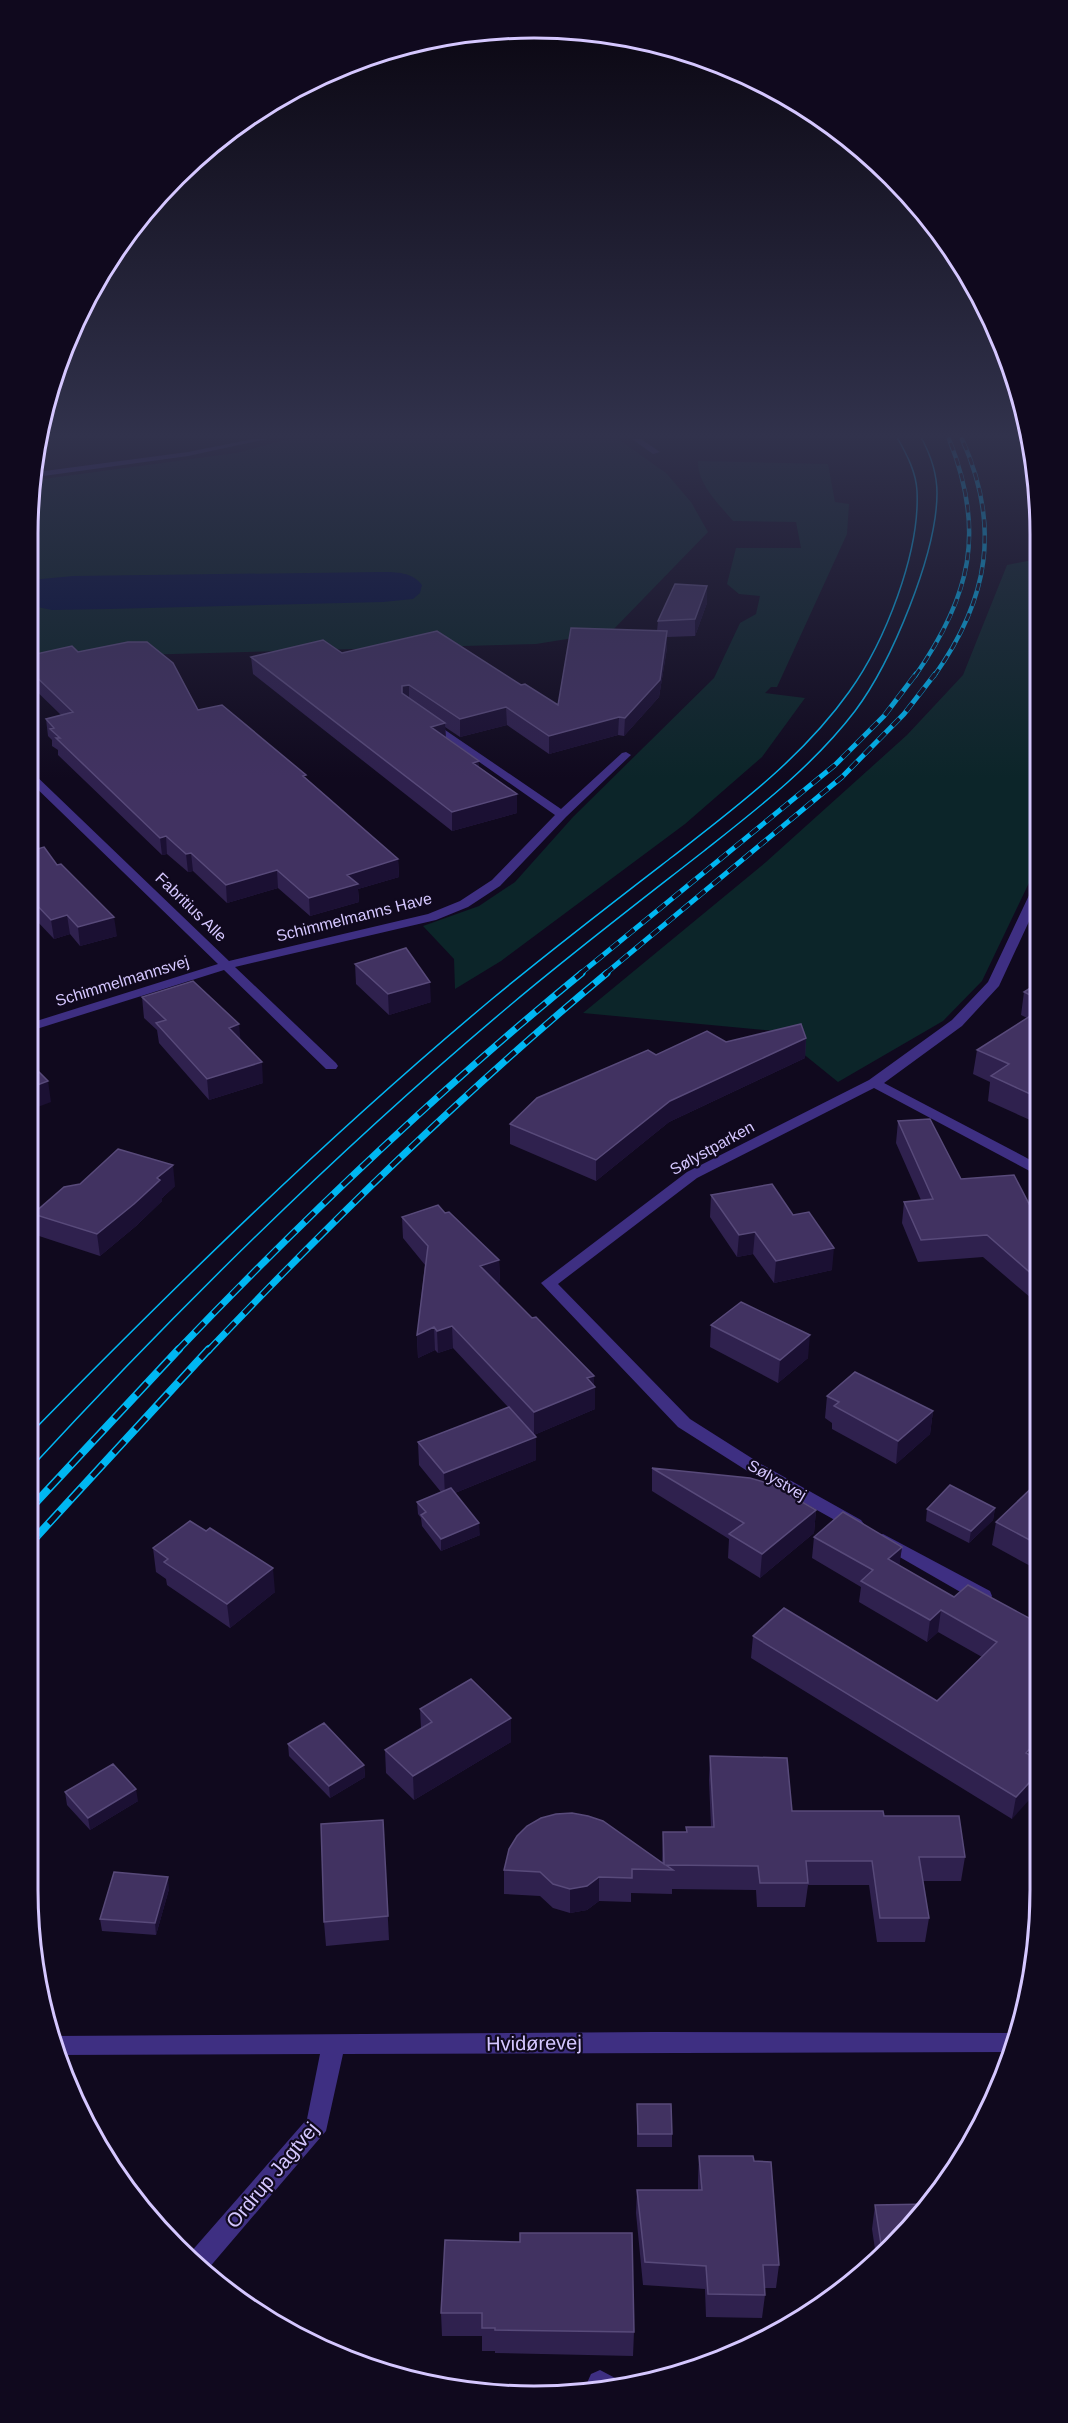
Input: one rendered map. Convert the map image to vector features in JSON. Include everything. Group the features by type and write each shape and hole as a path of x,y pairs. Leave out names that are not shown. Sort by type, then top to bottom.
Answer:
{"street":[{"path":"418,714 562,815"},
{"name":"Schimmelmanns Have","path":"227,965 432,917 464,903 496,883 562,815 627,755"},
{"name":"Fabritius Alle","path":"38,784 331,1066"},
{"name":"Sølystparken","path":"549,1283 692,1175 874,1083 957,1023 994,983 1030,907"},
{"name":"Schimmelmannsvej","path":"38,1025 227,965"},
{"path":"874,1083 1030,1166"},
{"name":"Sølystvej","path":"549,1283 684,1423 755,1468 999,1606"},
{"name":"Hvidørevej","path":"63,2045 333,2046 682,2040 1006,2042"},
{"name":"Ordrup Jagtvej","path":"202,2257 318,2124 333,2046"}],"green space":[{"path":"38,552 689,552 611,632 536,644 38,658"},
{"path":"735,552 839,552 777,687 771,687 765,693 805,698 762,757 685,824 501,961 455,989 454,959 423,926 479,906 515,882 573,817 714,678 740,623 756,614 760,596 739,594 727,584"},
{"path":"1030,560 1030,881 982,981 943,1021 838,1082 775,1031 583,1013 766,862 907,735 963,675 1007,565"}],"shaded area":[{"path":"381,572 409,575 422,585 420,593 413,599 383,602 52,610 38,607 38,579 73,576"}],"building":[{"path":"675,584 707,586 695,619 658,621"},
{"path":"571,628 667,631 660,680 625,718 619,717 549,736 506,707 460,719 409,685 402,686 402,693 445,723 431,727 479,761 473,763 517,794 452,812 251,657 323,640 342,653 437,631 521,685 525,684 558,705"},
{"path":"128,642 147,642 173,663 198,710 222,705 306,775 303,776 398,859 347,875 358,884 309,898 277,870 226,885 191,853 186,854 166,836 160,838 56,738 60,738 50,729 54,728 46,719 73,712 38,679 38,654 72,646 78,652"},
{"path":"44,847 57,865 61,864 114,917 78,927 67,915 51,920 38,906 38,849"},
{"path":"406,948 430,982 388,994 355,964"},
{"path":"193,981 239,1024 229,1028 262,1062 207,1079 156,1023 166,1020 142,997"},
{"path":"1030,1016 1030,1094 991,1076 1009,1064 977,1050"},
{"path":"801,1024 806,1038 670,1101 596,1160 510,1124 537,1098 648,1050 656,1055 707,1031 726,1042"},
{"path":"38,1071 48,1081 38,1085"},
{"path":"930,1119 961,1179 1014,1175 1030,1206 1030,1273 987,1235 921,1240 904,1202 933,1199 898,1121"},
{"path":"118,1149 173,1165 157,1178 160,1180 134,1204 97,1234 38,1216 38,1210 64,1187 80,1184"},
{"path":"772,1184 793,1215 809,1212 834,1248 776,1261 755,1232 739,1235 711,1195"},
{"path":"438,1205 445,1213 449,1212 499,1260 480,1266 532,1318 536,1317 594,1376 587,1378 595,1387 534,1412 452,1326 437,1331 434,1327 417,1335 428,1246 402,1217"},
{"path":"741,1302 810,1335 780,1360 711,1325"},
{"path":"855,1372 933,1411 898,1441 834,1406 839,1402 827,1396"},
{"path":"509,1407 536,1437 444,1473 418,1442"},
{"path":"652,1468 750,1478 771,1484 816,1510 762,1554 729,1534 744,1523"},
{"path":"950,1485 995,1508 971,1531 927,1509"},
{"path":"451,1488 479,1523 441,1539 421,1515 426,1512 417,1502"},
{"path":"1030,1490 1030,1540 996,1522"},
{"path":"843,1512 902,1547 888,1559 954,1597 968,1585 1030,1619 1030,1748 1026,1753 1030,1755 1030,1782 1016,1797 753,1636 784,1608 937,1701 997,1642 941,1610 930,1620 861,1581 873,1570 814,1537"},
{"path":"190,1521 206,1531 210,1528 273,1568 227,1604 164,1562 168,1559 153,1548"},
{"path":"471,1679 511,1718 413,1776 385,1750 432,1722 420,1709"},
{"path":"324,1723 364,1765 329,1786 288,1744"},
{"path":"710,1756 787,1758 792,1811 883,1811 884,1816 959,1816 965,1857 919,1857 929,1918 880,1918 872,1861 806,1861 808,1883 760,1883 758,1866 666,1865 673,1870 632,1869 632,1878 599,1877 587,1886 570,1889 553,1884 540,1872 504,1870 509,1849 527,1826 541,1818 572,1813 603,1821 664,1864 663,1832 687,1832 686,1827 714,1827"},
{"path":"113,1764 136,1789 88,1818 65,1792"},
{"path":"383,1820 388,1916 324,1922 321,1824"},
{"path":"114,1872 168,1877 155,1923 100,1919"},
{"path":"637,2104 671,2104 672,2134 638,2134"},
{"path":"699,2156 753,2156 754,2161 771,2162 779,2265 763,2265 765,2295 708,2294 706,2266 645,2262 637,2190 702,2190"},
{"path":"917,2204 881,2244 875,2205"},
{"path":"520,2233 632,2233 634,2332 495,2330 495,2328 482,2328 482,2313 441,2313 445,2240 520,2242"}],"tram line":[{"path":"38,1426 196,1268 371,1104 514,981 743,801 810,739 849,692 875,648 898,596 910,552"},
{"path":"38,1460 143,1349 263,1229 386,1113 537,983 764,803 821,750 855,711 883,665 910,607 927,552"}],"railway":[{"path":"915,676 949,618 960,590 968,552"},
{"path":"934,676 953,647 967,619 977,590 984,552"},
{"path":"580,974 835,765 884,716 916,674"},
{"path":"605,974 842,777 904,714 935,674"},
{"path":"177,1351 274,1252 374,1156 476,1063 582,973"},
{"path":"208,1351 402,1156 503,1063 607,973"},
{"path":"38,1500 179,1349"},
{"path":"38,1535 209,1349"}]}
